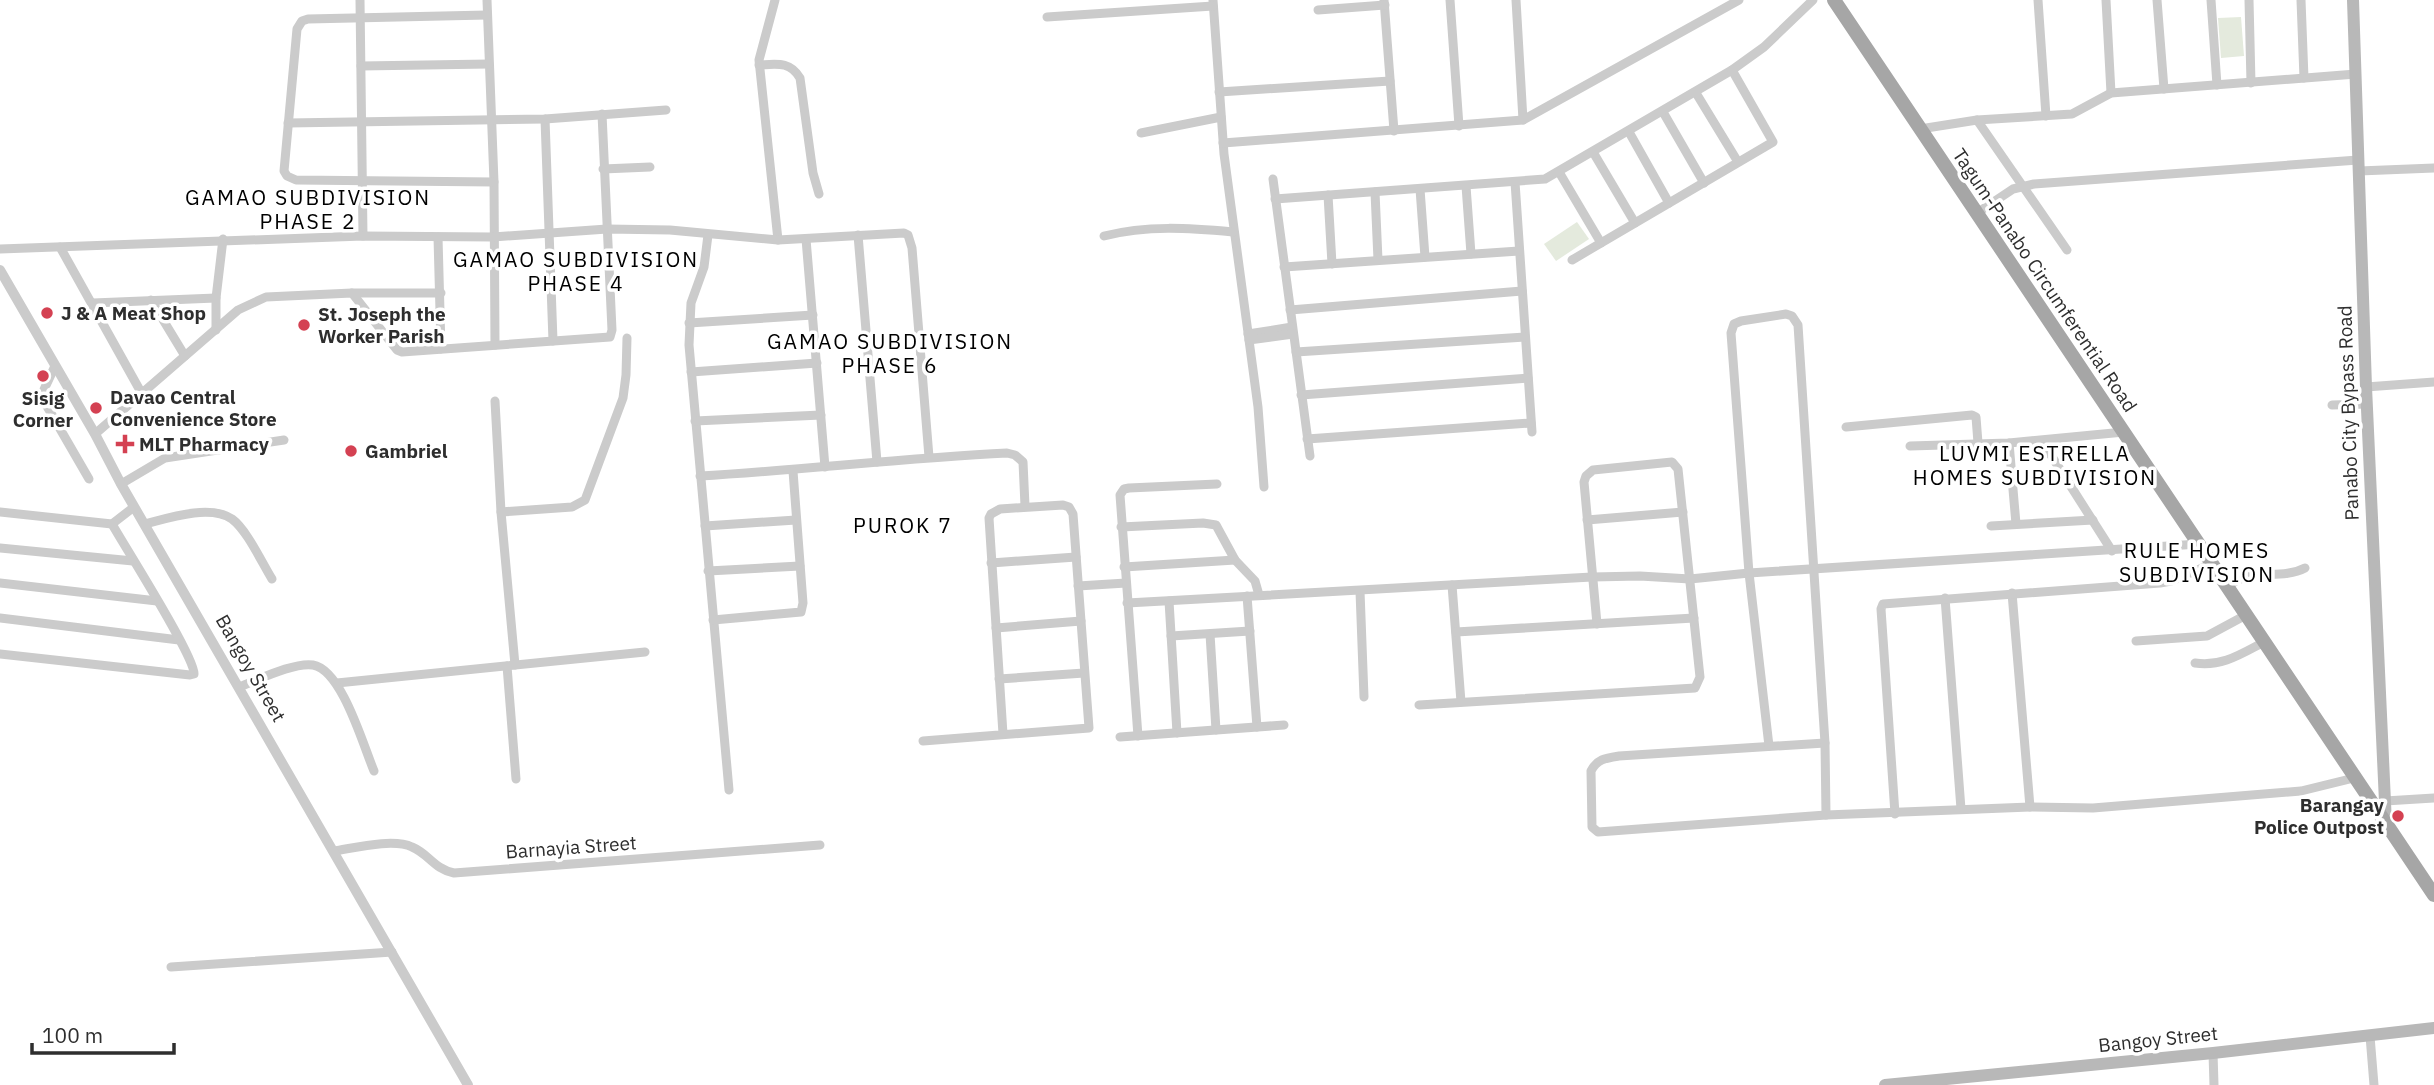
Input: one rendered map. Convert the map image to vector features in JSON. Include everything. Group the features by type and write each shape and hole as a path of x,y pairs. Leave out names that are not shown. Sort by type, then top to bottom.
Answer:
{"main road":[{"name":"Tagum-Panabo Circumferential Road","path":"1834,0 2434,895"},
{"name":"Panabo City Bypass Road","path":"2353,0 2366,387 2386,824"},
{"name":"Bangoy Street","path":"1885,1085 2213,1054 2434,1028"}],"street":[{"path":"360,0 363,236"},
{"path":"487,0 494,181 495,345"},
{"path":"775,0 762,43 759,65 779,240"},
{"path":"1450,0 1459,126"},
{"path":"1516,0 1522,120"},
{"path":"1223,143 1522,120 1738,0"},
{"path":"1275,199 1545,179 1732,71 1764,47 1813,0"},
{"path":"2038,0 2046,116"},
{"path":"2106,0 2111,93"},
{"path":"2157,0 2164,89"},
{"path":"2211,0 2217,85"},
{"path":"2249,0 2251,83"},
{"path":"2301,0 2304,78"},
{"path":"1048,17 1213,3 1223,143 1249,337 1264,487"},
{"path":"1318,10 1385,3 1394,131"},
{"path":"487,15 308,19 299,25 284,171 290,179 494,181"},
{"path":"361,65 489,64"},
{"path":"759,65 787,65 792,67 800,78 813,173 819,194"},
{"path":"1572,260 1773,142 1732,71"},
{"path":"1920,129 1977,120 2072,114 2111,93 2356,74"},
{"path":"1219,92 1390,81"},
{"path":"1696,93 1738,162"},
{"path":"288,124 545,119 666,110"},
{"path":"1662,112 1704,183"},
{"path":"352,293 397,350 412,353 607,339 611,335 602,114"},
{"path":"1140,133 1221,117"},
{"path":"545,119 553,341"},
{"path":"1977,120 2067,250"},
{"path":"1629,132 1670,203"},
{"path":"1593,152 1635,223"},
{"path":"1977,213 2024,186 2358,166 2434,168"},
{"path":"603,169 650,167"},
{"path":"1559,172 1601,243"},
{"path":"1273,180 1310,456"},
{"path":"1307,439 1531,427 1515,182"},
{"path":"1466,186 1471,254"},
{"path":"1420,189 1425,257"},
{"path":"1375,192 1378,260"},
{"path":"1328,195 1332,264"},
{"path":"1104,236 1159,227 1233,232"},
{"path":"0,249 223,239 494,237 607,229 661,230 779,240 904,233 908,235 912,248 929,457"},
{"path":"708,235 704,267 691,303 689,323 695,421 729,790"},
{"path":"858,235 877,462"},
{"path":"438,237 441,349"},
{"path":"216,330 216,298 223,239"},
{"path":"806,239 825,467"},
{"path":"60,247 142,394"},
{"path":"1284,267 1520,251"},
{"name":"Bangoy Street","path":"0,270 468,1085"},
{"path":"1290,310 1522,291"},
{"path":"95,434 238,310 252,302 266,297 441,293"},
{"path":"93,303 216,298"},
{"path":"151,300 185,356"},
{"path":"1769,746 1749,573 1731,333 1734,324 1741,321 1786,314 1792,316 1798,325 1825,743 1826,815"},
{"path":"689,323 813,315"},
{"path":"1249,337 1293,331"},
{"path":"1296,352 1525,337"},
{"path":"501,512 572,507 584,500 626,388 627,338"},
{"path":"691,372 817,363"},
{"path":"55,366 41,396 89,479"},
{"path":"1301,395 1528,379"},
{"path":"2366,387 2434,382"},
{"path":"495,401 516,779"},
{"path":"2332,405 2367,404"},
{"path":"695,421 821,415"},
{"path":"1846,426 1972,415 1976,417 1978,443"},
{"path":"1910,446 2009,443 2124,432"},
{"path":"121,484 155,462 172,456 284,440"},
{"path":"2042,440 2112,551"},
{"path":"2009,443 2016,524"},
{"path":"700,476 793,471 929,457 1015,455 1023,462 1025,506"},
{"path":"1419,705 1695,688 1700,677 1683,512 1678,469 1669,460 1588,472 1584,482 1597,624"},
{"path":"713,620 801,612 803,603 793,471"},
{"path":"1138,736 1119,495 1124,489 1217,484"},
{"path":"923,741 1089,728 1073,514 1069,507 1025,506 1000,509 991,514 989,523 1003,734"},
{"path":"0,512 112,524 134,507"},
{"path":"1587,520 1683,512"},
{"path":"145,524 194,514 224,515 239,527 272,579"},
{"path":"705,526 796,520"},
{"path":"1992,526 2094,520"},
{"path":"1121,527 1211,523 1219,529 1235,560 1255,581 1259,595"},
{"path":"0,654 194,674 194,667 112,524"},
{"path":"1127,604 1592,577 1690,579 2199,544"},
{"path":"0,548 133,561"},
{"path":"992,563 1076,557"},
{"path":"1124,567 1235,560"},
{"path":"1895,814 1881,610 1883,604 2160,583 2212,564"},
{"path":"708,570 800,566"},
{"path":"2228,587 2240,578 2284,575 2305,568"},
{"path":"0,583 157,601"},
{"path":"1078,586 1126,583"},
{"path":"1452,585 1461,702"},
{"path":"1360,591 1364,697"},
{"path":"2012,593 2030,807"},
{"path":"1248,596 1257,727"},
{"path":"1945,598 1961,809"},
{"path":"1169,601 1177,733"},
{"path":"2136,641 2207,636 2246,615"},
{"path":"0,618 179,640"},
{"path":"1457,632 1694,618"},
{"path":"996,628 1081,621"},
{"path":"1171,636 1250,631"},
{"path":"1210,634 1216,730"},
{"path":"2195,663 2223,663 2264,642"},
{"path":"337,683 645,652"},
{"path":"240,687 280,672 311,665 322,670 337,683 374,771"},
{"path":"999,679 1084,673"},
{"path":"1120,737 1284,725"},
{"path":"1825,743 1619,756 1601,760 1591,771 1592,827 1598,832 1826,815 2030,807 2093,808 2275,794 2301,791 2354,778"},
{"path":"2385,801 2434,798"},
{"name":"Barnayia Street","path":"334,851 410,845 434,865 454,873 820,845"},
{"path":"170,967 392,952"},
{"path":"2370,1036 2374,1085"},
{"path":"2213,1054 2214,1085"}],"shaded area":[{"path":"2241,17 2244,56 2221,58 2218,18"},
{"path":"1577,222 1589,239 1556,261 1544,244"}],"place":[{"name":"J & A Meat Shop","path":"47,313"},
{"name":"St. Joseph the Worker Parish","path":"304,325"},
{"name":"Sisig Corner","path":"43,376"},
{"name":"Davao Central Convenience Store","path":"96,408"},
{"name":"MLT Pharmacy","path":"125,444"},
{"name":"Gambriel","path":"351,451"},
{"name":"Barangay Police Outpost","path":"2398,816"}],"district":[{"name":"GAMAO SUBDIVISION PHASE 2","path":"308,209"},
{"name":"GAMAO SUBDIVISION PHASE 4","path":"576,271"},
{"name":"GAMAO SUBDIVISION PHASE 6","path":"890,353"},
{"name":"LUVMI ESTRELLA HOMES SUBDIVISION","path":"2035,465"},
{"name":"PUROK 7","path":"903,525"},
{"name":"RULE HOMES SUBDIVISION","path":"2197,562"}]}
